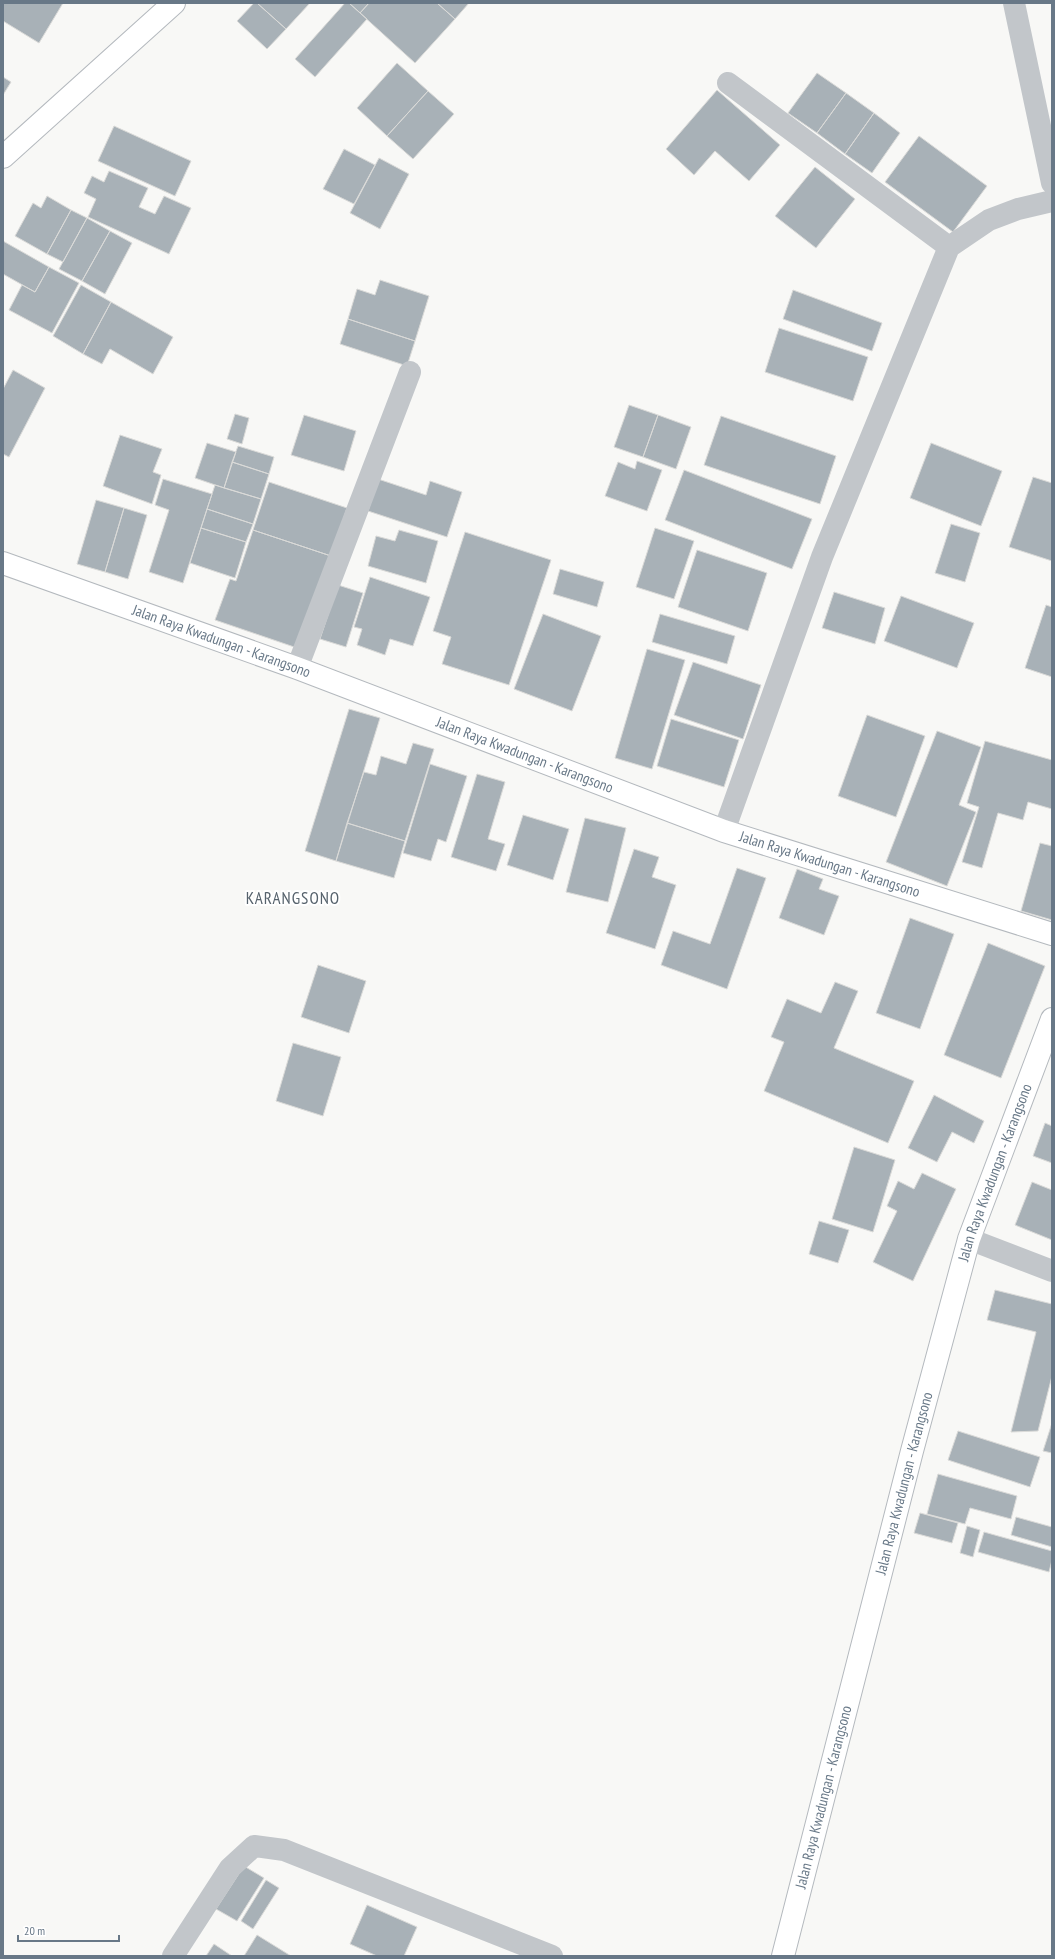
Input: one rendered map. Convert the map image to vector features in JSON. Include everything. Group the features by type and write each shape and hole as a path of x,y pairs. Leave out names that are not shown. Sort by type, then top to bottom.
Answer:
{"main road":[{"path":"3,157 174,3"},
{"name":"Jalan Raya Kwadungan - Karangsono","path":"3,562 297,668 724,830 1052,934"},
{"name":"Jalan Raya Kwadungan - Karangsono","path":"783,1956 912,1451 969,1239 1052,1019"}],"street":[{"path":"1014,3 1052,183"},
{"path":"728,83 949,247"},
{"path":"724,830 822,557 949,247 990,220 1018,210 1052,201"},
{"path":"297,668 410,372"},
{"path":"969,1239 1052,1271"},
{"path":"172,1956 230,1868 254,1846 284,1850 552,1956"}],"building":[{"path":"3,3 63,3 39,43 3,21"},
{"path":"254,3 257,3 286,29 267,49 237,21"},
{"path":"257,3 310,3 286,29"},
{"path":"345,3 349,3 367,19 315,77 295,59"},
{"path":"349,3 369,3 360,13"},
{"path":"369,3 437,3 455,19 415,63 360,13"},
{"path":"437,3 469,3 455,19"},
{"path":"397,63 428,91 387,136 357,108"},
{"path":"817,73 846,93 817,133 788,113"},
{"path":"3,77 11,82 3,95"},
{"path":"717,90 780,145 749,181 715,151 694,175 666,149"},
{"path":"428,91 454,114 413,159 387,136"},
{"path":"846,93 874,113 845,154 817,133"},
{"path":"874,113 900,133 872,173 845,154"},
{"path":"114,126 191,161 175,196 98,161"},
{"path":"919,136 987,186 953,232 885,182"},
{"path":"344,149 375,165 354,204 323,189"},
{"path":"379,158 409,174 380,229 350,213"},
{"path":"815,167 855,199 816,248 775,216"},
{"path":"109,171 148,188 139,207 155,214 164,196 191,208 169,254 88,217 96,199 84,193 92,176 104,182"},
{"path":"47,196 71,210 47,254 15,236 33,203 41,208"},
{"path":"71,210 87,218 63,262 47,254"},
{"path":"87,218 110,231 82,281 59,269"},
{"path":"110,231 132,243 105,294 82,281"},
{"path":"3,241 49,267 35,292 3,274"},
{"path":"49,267 79,283 52,333 9,310 22,285 35,292"},
{"path":"380,280 429,296 415,341 348,319 357,289 375,295"},
{"path":"81,285 111,302 83,354 53,336"},
{"path":"793,290 882,323 872,351 783,319"},
{"path":"111,302 173,337 153,374 110,349 102,364 83,354"},
{"path":"348,319 415,341 407,366 340,344"},
{"path":"779,328 868,357 853,401 765,372"},
{"path":"13,370 45,388 9,457 3,454 3,389"},
{"path":"629,405 658,415 643,457 614,447"},
{"path":"235,414 249,418 242,444 227,439"},
{"path":"304,415 356,431 344,471 291,455"},
{"path":"658,415 691,427 676,469 643,457"},
{"path":"721,416 836,456 820,504 704,465"},
{"path":"120,435 162,449 153,472 161,475 152,504 103,486"},
{"path":"207,443 236,452 224,488 195,478"},
{"path":"931,443 1002,471 981,526 910,498"},
{"path":"238,446 274,457 269,474 232,462"},
{"path":"637,461 662,470 647,511 605,496 618,462 635,469"},
{"path":"232,462 269,474 261,499 224,488"},
{"path":"684,470 812,519 792,569 665,520"},
{"path":"1033,477 1052,483 1052,561 1009,547"},
{"path":"163,479 212,494 183,583 149,572 169,510 155,505"},
{"path":"378,479 426,495 430,481 462,492 447,537 368,511"},
{"path":"269,482 347,508 331,556 253,530"},
{"path":"215,485 261,499 253,524 207,509"},
{"path":"96,500 124,508 105,572 77,564"},
{"path":"124,508 147,515 128,579 105,572"},
{"path":"207,509 253,524 246,542 201,528"},
{"path":"951,524 980,533 965,582 935,573"},
{"path":"201,528 246,542 235,578 190,563"},
{"path":"655,528 694,541 674,599 636,587"},
{"path":"253,530 331,556 300,649 215,620 230,579 236,581"},
{"path":"399,530 438,541 426,583 368,566 376,536 395,541"},
{"path":"465,532 551,560 509,685 442,664 451,637 433,631"},
{"path":"697,550 767,573 748,631 678,607"},
{"path":"560,569 604,582 597,607 553,594"},
{"path":"370,577 430,597 413,646 390,639 385,655 357,645 362,629 354,627"},
{"path":"338,585 363,593 346,647 320,639"},
{"path":"834,592 885,608 875,644 822,628"},
{"path":"901,596 974,623 957,668 884,641"},
{"path":"1046,605 1052,607 1052,677 1025,668"},
{"path":"543,614 601,636 572,711 514,689"},
{"path":"660,614 735,636 727,664 652,642"},
{"path":"647,649 685,660 652,769 615,758"},
{"path":"693,662 761,685 743,739 674,715"},
{"path":"349,709 380,718 336,861 305,851"},
{"path":"867,715 925,736 896,817 838,796"},
{"path":"671,719 739,740 724,787 657,766"},
{"path":"937,731 981,747 959,805 976,812 947,886 886,862"},
{"path":"985,741 1052,760 1052,809 1028,802 1023,820 998,813 982,868 962,862 979,807 967,803"},
{"path":"413,743 434,749 405,841 347,823 364,772 376,775 381,756 406,764"},
{"path":"430,764 467,776 446,842 438,839 431,861 403,853"},
{"path":"477,774 505,782 488,839 505,844 496,871 451,857"},
{"path":"523,815 569,829 553,880 507,865"},
{"path":"585,818 626,828 608,902 566,892"},
{"path":"347,823 405,841 394,878 336,861"},
{"path":"1040,843 1052,846 1052,920 1021,911"},
{"path":"634,849 659,857 652,877 676,885 655,949 606,933"},
{"path":"737,868 766,878 727,989 661,965 673,931 710,944"},
{"path":"797,869 823,879 819,889 839,896 824,935 779,918"},
{"path":"910,918 954,934 920,1029 876,1013"},
{"path":"988,943 1045,966 1001,1078 944,1055"},
{"path":"318,965 366,981 349,1033 301,1017"},
{"path":"835,982 858,991 834,1048 914,1081 888,1143 764,1091 784,1042 771,1037 787,999 821,1013"},
{"path":"293,1043 341,1057 323,1116 276,1101"},
{"path":"934,1095 984,1121 974,1143 952,1132 937,1162 908,1148"},
{"path":"1045,1123 1052,1126 1052,1163 1033,1156"},
{"path":"854,1147 895,1160 873,1232 832,1219"},
{"path":"922,1173 956,1189 913,1281 873,1262 897,1211 887,1206 898,1181 914,1189"},
{"path":"1032,1182 1052,1190 1052,1240 1015,1225"},
{"path":"819,1221 849,1230 838,1263 809,1254"},
{"path":"995,1290 1052,1304 1052,1376 1038,1431 1011,1432 1036,1332 987,1320"},
{"path":"1052,1423 1052,1453 1043,1451"},
{"path":"958,1431 1040,1457 1030,1487 948,1460"},
{"path":"938,1474 1017,1496 1011,1519 970,1508 965,1524 927,1514"},
{"path":"920,1513 958,1523 952,1543 914,1533"},
{"path":"1016,1517 1052,1527 1052,1547 1011,1535"},
{"path":"967,1526 980,1530 973,1557 960,1553"},
{"path":"984,1532 1052,1551 1052,1560 1049,1572 978,1552"},
{"path":"244,1866 264,1878 237,1921 216,1909"},
{"path":"266,1880 279,1888 253,1929 241,1921"},
{"path":"367,1905 417,1927 404,1956 377,1956 350,1944"},
{"path":"257,1935 291,1956 244,1956"},
{"path":"214,1944 232,1956 206,1956"}],"district":[{"name":"KARANGSONO","path":"293,898"}]}
